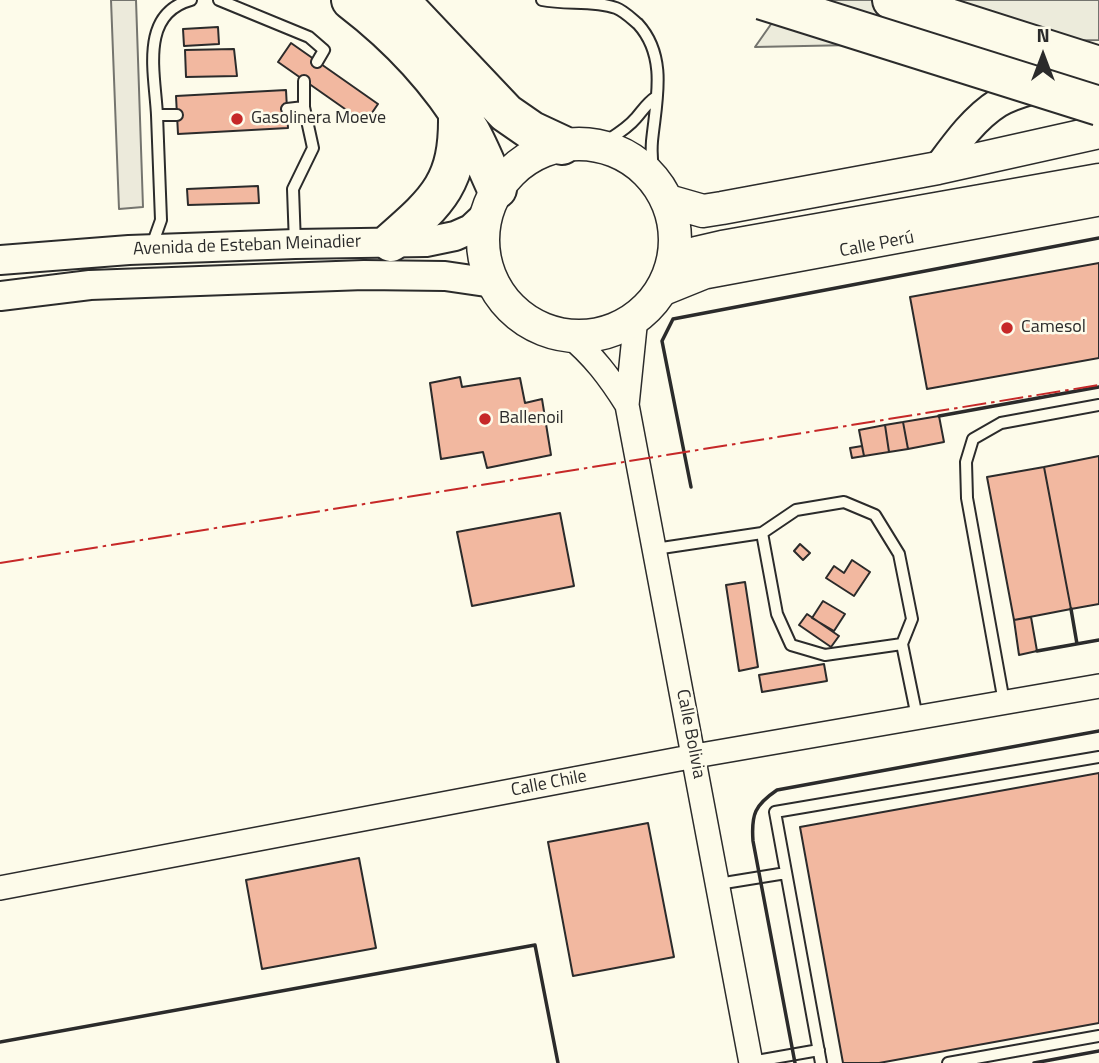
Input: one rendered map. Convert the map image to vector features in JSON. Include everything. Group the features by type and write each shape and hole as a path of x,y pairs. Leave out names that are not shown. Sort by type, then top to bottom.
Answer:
{"highway":[{"path":"351,0 372,15 408,50 446,95 469,130 492,201"},
{"path":"399,0 506,113 532,131 581,145"},
{"path":"762,0 1099,106"},
{"path":"892,0 1099,66"},
{"path":"391,242 432,204 446,186 454,166 458,142 457,115"}],"main road":[{"path":"661,190 676,233 672,266 647,306 604,332 568,335 552,332 524,318 512,308 493,283 484,249 492,201 510,173 525,160 543,151 581,145 629,157 661,190 703,211 938,168 1099,132"},
{"name":"Calle Perú","path":"672,266 696,253 722,247 1099,180"}],"street":[{"path":"938,168 956,144 997,103 1048,85 1099,78"},
{"name":"Avenida de Esteban Meinadier","path":"0,260 140,250 426,242 455,236 471,229 492,201"},
{"name":"Calle Perú","path":"647,306 705,277 1099,204"},
{"path":"0,253 140,250"},
{"name":"Avenida de Esteban Meinadier","path":"0,296 90,285 364,275 445,276 493,283"},
{"name":"Calle Bolivia","path":"627,405 647,306"},
{"name":"Calle Bolivia","path":"568,335 586,349 627,405 751,1063"},
{"name":"Calle Chile","path":"0,888 695,756 1099,685"}],"lane":[{"path":"140,250 161,220 153,37 162,17 177,4 191,0"},
{"path":"219,0 309,37 324,50 317,62"},
{"path":"542,0 592,3 617,8 648,35 658,66 651,159 661,190"},
{"path":"295,244 293,189 313,148 304,107 304,81"},
{"path":"581,145 622,131 646,104 656,97"},
{"path":"287,109 304,107"},
{"path":"157,116 177,115"},
{"path":"1004,702 967,498 966,462 969,451 973,439 1001,423 1099,405"},
{"path":"655,549 762,533 796,510 844,502 875,516 899,554 912,619 902,644 917,717"},
{"path":"762,533 777,614 791,645 825,655 902,644"},
{"path":"821,1063 775,812 1099,757"},
{"path":"718,884 786,873"},
{"path":"948,1063 1099,1036"},
{"path":"751,1063 819,1050"}],"shaded area":[{"path":"111,0 136,0 143,207 119,209"},
{"path":"788,0 1099,0 1099,40 755,47"}],"building":[{"path":"218,27 219,44 184,46 183,29"},
{"path":"291,43 378,104 365,123 278,62"},
{"path":"234,49 237,76 186,77 185,50"},
{"path":"286,90 288,128 178,134 176,96"},
{"path":"258,186 259,203 188,205 187,189"},
{"name":"Camesol","path":"1099,263 1099,358 927,389 910,297"},
{"path":"460,377 462,387 520,378 525,403 542,399 551,455 487,468 483,452 441,459 430,383"},
{"path":"939,416 944,442 908,449 903,422"},
{"path":"903,422 908,449 889,452 885,425"},
{"path":"885,425 889,452 864,456 859,430"},
{"path":"862,446 864,456 852,458 850,448"},
{"path":"1099,456 1099,604 1071,609 1044,467"},
{"path":"1044,467 1071,609 1014,620 987,477"},
{"path":"560,513 574,586 472,606 457,532"},
{"path":"800,544 810,553 803,560 794,551"},
{"path":"852,560 870,572 854,596 826,578 834,566 844,573"},
{"path":"745,582 758,667 739,671 726,585"},
{"path":"823,601 845,614 834,631 812,618"},
{"path":"807,614 839,636 831,647 799,625"},
{"path":"1031,617 1037,651 1019,655 1014,620"},
{"path":"824,664 827,681 762,692 759,675"},
{"path":"1099,773 1099,1023 879,1063 843,1063 800,827"},
{"path":"648,823 674,957 573,976 548,842"},
{"path":"359,858 376,948 262,969 246,880"}],"wall":[{"path":"691,487 662,341 673,319 1099,238"},
{"path":"939,416 1099,387"},
{"path":"1071,609 1077,644"},
{"path":"1037,651 1099,640"},
{"path":"795,1063 753,841 754,817 764,800 777,790 1099,731"},
{"path":"0,1042 535,945 558,1063"},
{"path":"1034,1063 1099,1051"}],"power":[{"path":"0,563 1099,385"}],"place":[{"name":"Gasolinera Moeve","path":"237,119"},
{"name":"Camesol","path":"1007,328"},
{"name":"Ballenoil","path":"485,419"}]}
